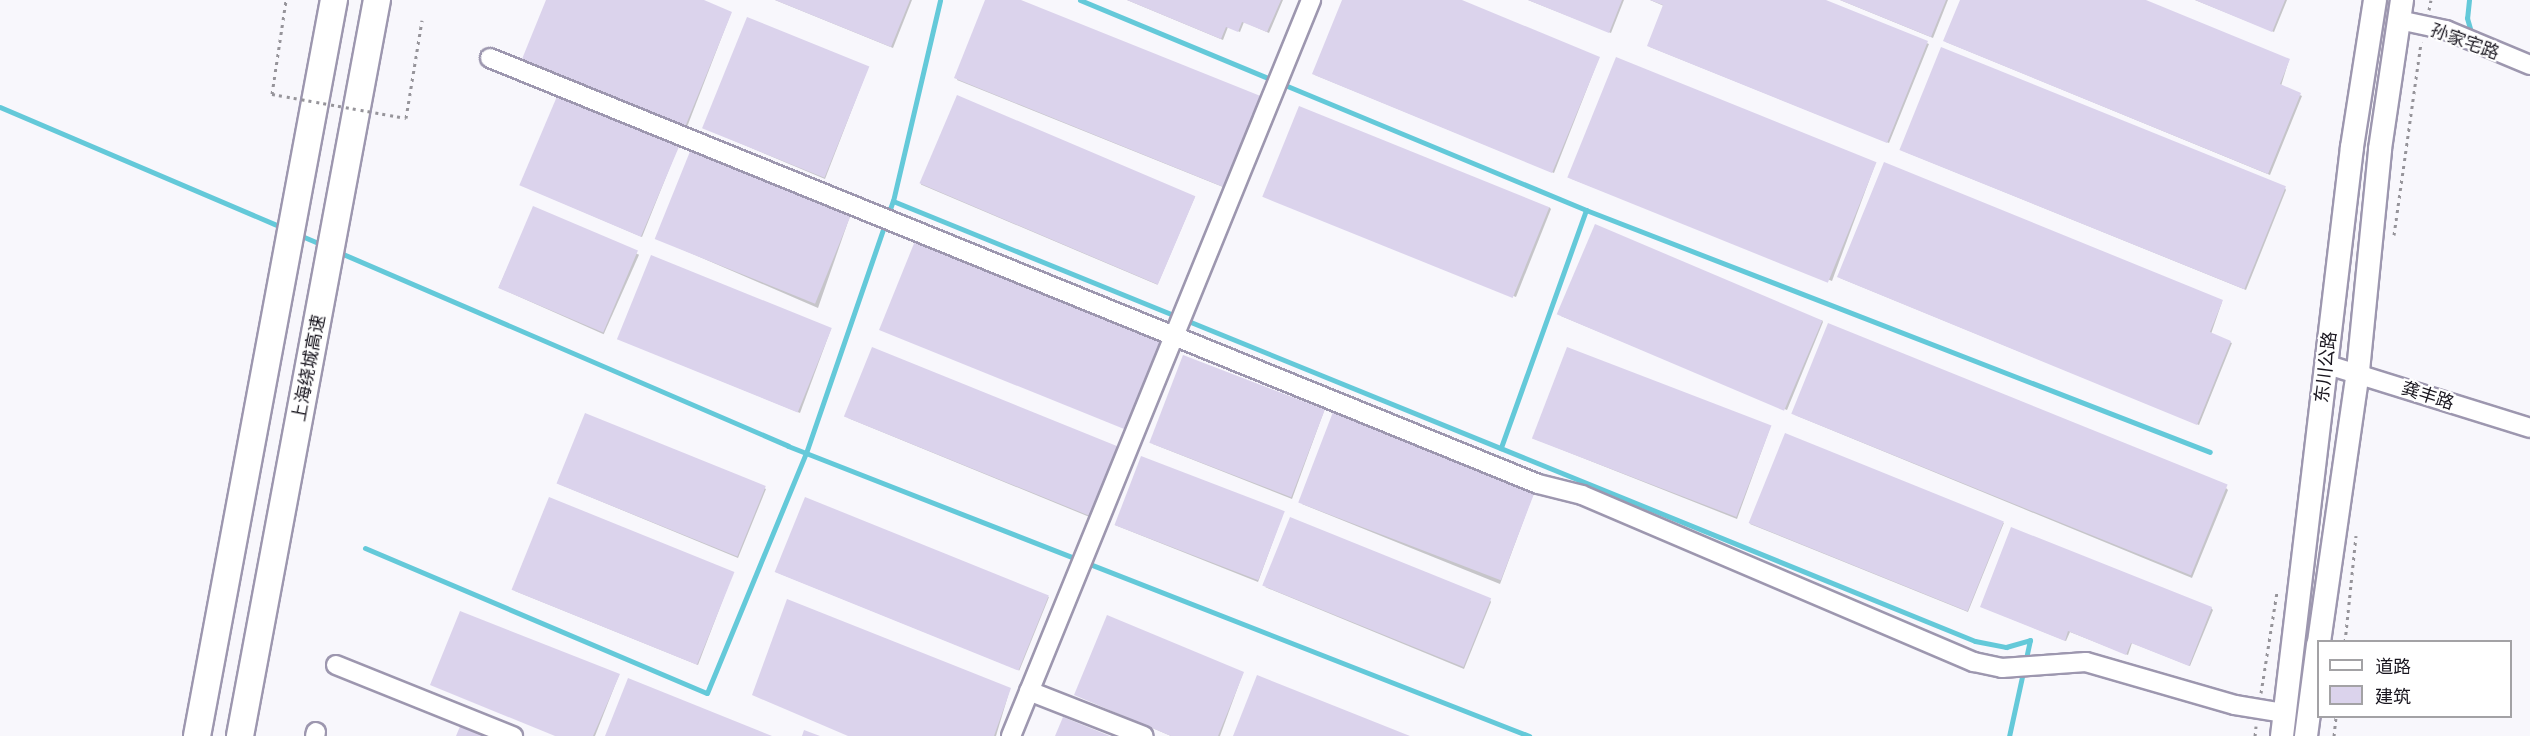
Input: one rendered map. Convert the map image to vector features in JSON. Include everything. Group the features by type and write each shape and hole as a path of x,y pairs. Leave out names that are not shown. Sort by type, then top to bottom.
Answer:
{"highway":[{"path":"197,736 334,0"},
{"name":"上海绕城高速","path":"240,736 377,0"}],"main road":[{"name":"东川公路","path":"2282,736 2352,147 2375,0"},
{"name":"东川公路","path":"2320,640 2358,371 2380,149 2401,10"},
{"name":"东川公路","path":"2306,736 2317,658"}],"street":[{"path":"1011,736 1311,0"},
{"name":"孙家宅路","path":"2401,10 2530,65"},
{"path":"490,57 886,219 1179,324 1538,484 1582,495 1974,662 2002,668 2086,662 2235,705 2284,712"},
{"name":"龚丰路","path":"2325,364 2358,371 2530,428"},
{"path":"336,665 513,736"},
{"path":"1029,691 1144,736"}],"path":[{"path":"285,0 272,94 406,118 422,20"},
{"path":"2430,7 2432,0"},
{"path":"2334,736 2336,718"}],"building":[{"path":"546,0 704,0 732,12 685,127 522,59"},
{"path":"775,0 910,0 891,47"},
{"path":"985,0 1021,0 1263,97 1226,188 954,78"},
{"path":"1127,0 1281,0 1267,32 1242,22 1238,32 1226,27 1221,39"},
{"path":"1342,0 1462,0 1600,57 1552,173 1312,74"},
{"path":"1528,0 1622,0 1609,33"},
{"path":"1650,0 1826,0 1928,41 1887,143 1647,46 1663,5"},
{"path":"1840,0 1946,0 1931,37"},
{"path":"1960,0 2146,0 2290,59 2280,84 2301,93 2268,174 1943,41"},
{"path":"2195,0 2285,0 2272,32"},
{"path":"747,17 869,66 824,178 702,128"},
{"path":"1941,47 2286,186 2244,289 1899,150"},
{"path":"1616,57 1877,162 1828,283 1567,178"},
{"path":"558,94 680,146 641,237 519,185"},
{"path":"957,95 1195,196 1158,285 919,183"},
{"path":"1299,106 1549,207 1513,298 1262,197"},
{"path":"691,149 851,214 815,304 655,239"},
{"path":"1884,162 2223,300 2210,332 2231,341 2197,425 1837,277"},
{"path":"533,206 638,251 603,332 498,288"},
{"path":"1595,224 1822,321 1784,411 1557,314"},
{"path":"915,241 1163,341 1127,430 879,330"},
{"path":"651,255 832,328 798,412 617,339"},
{"path":"1828,323 2228,484 2191,575 1791,414"},
{"path":"872,347 1119,447 1091,516 844,417"},
{"path":"1567,347 1771,425 1736,517 1532,438"},
{"path":"1183,355 1325,409 1291,497 1149,443"},
{"path":"1333,412 1536,490 1501,580 1298,503"},
{"path":"585,413 766,486 737,557 557,483"},
{"path":"1785,433 2004,521 1967,611 1749,523"},
{"path":"1141,456 1285,511 1258,580 1114,525"},
{"path":"549,497 734,572 697,665 512,590"},
{"path":"805,497 1049,596 1019,671 775,572"},
{"path":"1290,517 1491,598 1463,667 1262,586"},
{"path":"2011,527 2212,607 2189,666 2131,643 2126,655 2068,631 2065,641 1980,607"},
{"path":"787,599 1011,688 994,736 848,736 752,695"},
{"path":"460,611 620,674 593,736 555,736 430,685"},
{"path":"1107,615 1244,672 1218,736 1171,736 1074,695"},
{"path":"1257,675 1410,736 1233,736"},
{"path":"628,678 772,736 605,736"},
{"path":"1063,717 1110,736 1055,736"},
{"path":"461,724 491,736 456,736"},
{"path":"804,730 820,736 802,736"}],"waterway":[{"path":"365,548 707,693 806,453 893,201 940,0"},
{"path":"1080,0 1586,210 1501,448"},
{"path":"2469,0 2467,18 2472,36"},
{"path":"0,107 283,228"},
{"path":"893,201 1975,641 2006,647 2030,640 2009,736"},
{"path":"1586,210 2210,452"},
{"path":"297,234 325,246"},
{"path":"336,251 788,446 1529,736"}]}
